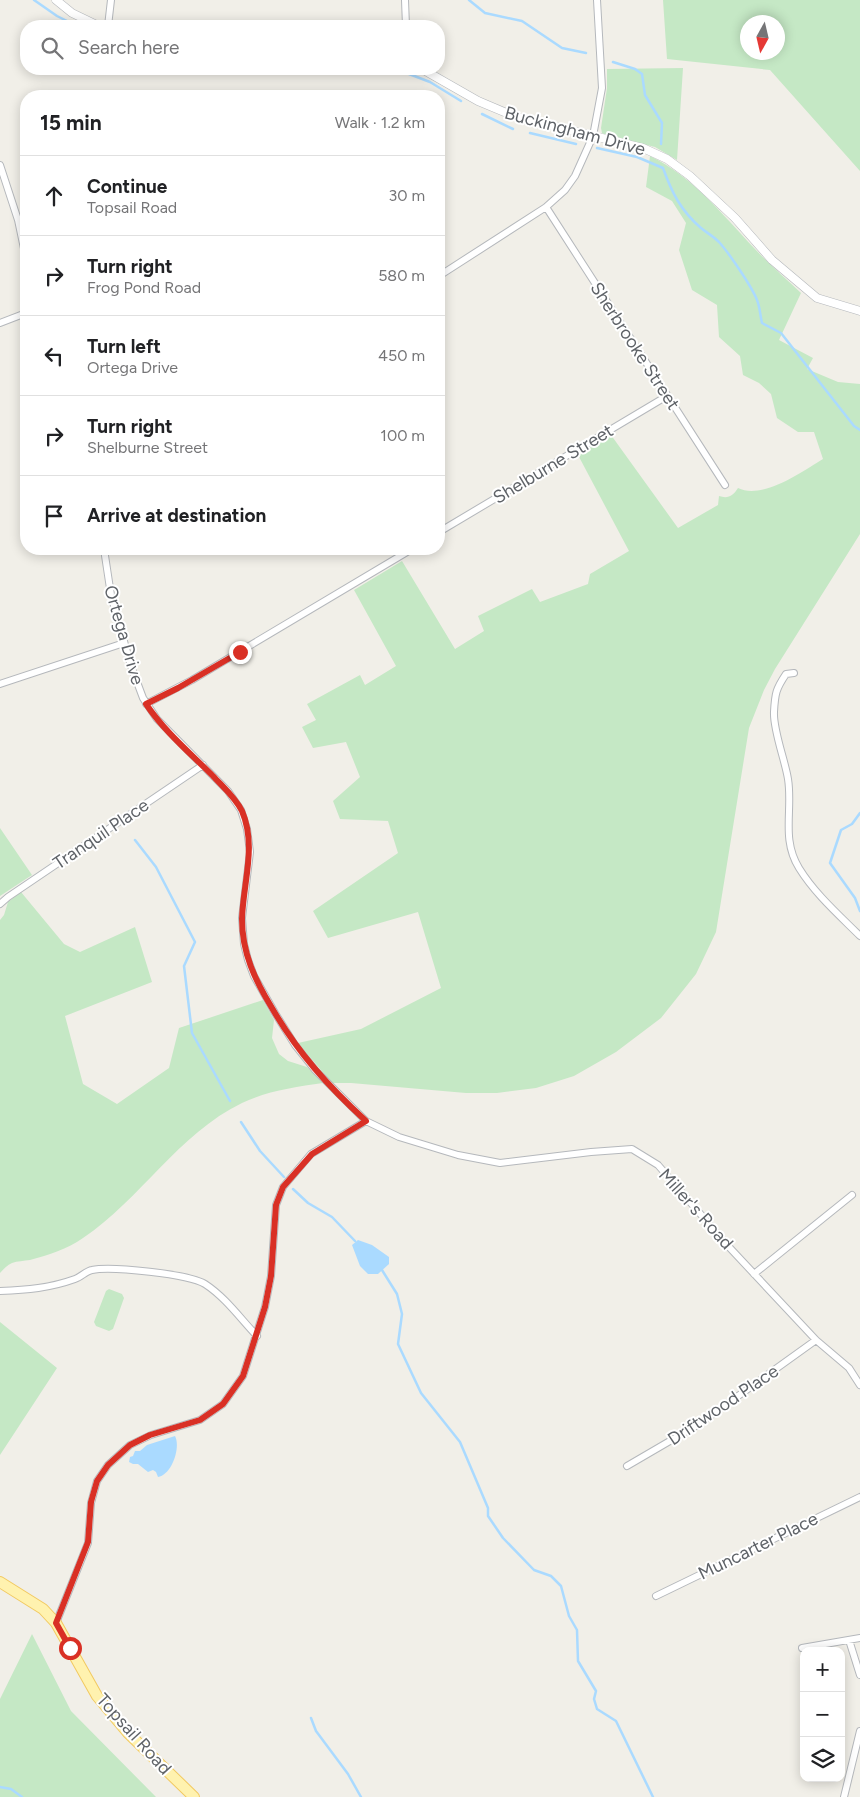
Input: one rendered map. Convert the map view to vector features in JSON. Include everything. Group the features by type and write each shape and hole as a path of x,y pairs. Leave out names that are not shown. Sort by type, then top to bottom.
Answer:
{"main road":[{"name":"Topsail Road","path":"0,1582 43,1609 56,1623 97,1696 128,1733 194,1797"}],"street":[{"path":"56,0 72,13 87,20"},
{"path":"109,20 111,0"},
{"path":"405,0 406,20"},
{"path":"445,272 546,207 570,183 593,136 601,99 603,77 597,0"},
{"name":"Buckingham Drive","path":"432,75 496,109 540,124 655,152 679,166 735,218 772,260 817,298 860,312"},
{"path":"0,165 20,227"},
{"name":"Sherbrooke Street","path":"546,207 725,484"},
{"path":"0,324 20,316"},
{"name":"Shelburne Street","path":"445,528 667,396"},
{"name":"Ortega Drive","path":"105,555 111,595 124,643 137,685 146,704 236,801 241,810 247,828 249,863 242,926 246,952 254,976 280,1021 305,1058 366,1121"},
{"path":"146,704 199,676 402,555"},
{"path":"0,684 124,643"},
{"path":"794,673 786,674 776,690 773,715 788,780 790,805 789,846 799,868 819,895 860,936"},
{"name":"Tranquil Place","path":"0,904 8,896 203,765"},
{"path":"56,1623 88,1542 91,1502 97,1481 108,1465 130,1445 150,1435 200,1420 223,1404 243,1376 256,1336 271,1276 276,1205 283,1187 312,1154 366,1121"},
{"name":"Miller's Road","path":"366,1121 399,1137 435,1149 500,1163 632,1149 658,1165 754,1274 816,1340 849,1368 860,1385"},
{"path":"754,1274 852,1195"},
{"path":"0,1291 41,1289 78,1278 90,1270 108,1268 189,1278 204,1283 223,1299 256,1336"},
{"name":"Driftwood Place","path":"627,1466 699,1424 816,1340"},
{"name":"Muncarter Place","path":"656,1596 860,1497"},
{"path":"808,1647 860,1638"},
{"path":"849,1640 860,1675"},
{"path":"844,1797 860,1731"}],"green space":[{"path":"663,0 860,0 860,171 770,70 667,59"},
{"path":"683,68 677,160 655,147 602,133 607,69"},
{"path":"650,156 680,174 693,185 765,260 801,293 779,340 813,358 807,369 838,382 860,384 860,534 775,669 764,690 749,728 716,932 696,974 661,1018 616,1052 574,1076 536,1088 497,1093 466,1093 332,1083 298,1043 361,1029 441,988 418,912 328,938 313,911 398,853 388,821 340,819 333,801 360,777 346,742 313,748 302,727 316,720 307,704 360,675 365,685 396,666 354,590 402,561 455,649 484,631 478,616 532,589 540,602 588,584 590,574 629,551 578,455 611,435 678,528 718,505 719,496 730,496 738,488 748,491 770,488 823,459 814,432 798,432 777,418 771,394 759,383 743,375 740,356 719,337 717,305 692,290 679,250 686,223 672,201 646,187"},
{"path":"0,828 32,875 0,896"},
{"path":"21,892 64,944 80,952 135,927 152,982 65,1016 83,1084 117,1104 169,1068 179,1028 263,1000 274,1020 272,1038 279,1054 288,1061 307,1067 323,1083 261,1095 219,1116 179,1149 123,1205 83,1238 51,1254 12,1263 0,1273 0,920 4,915 8,902"},
{"path":"109,1289 122,1294 124,1298 113,1329 109,1331 96,1326 94,1322 106,1291"},
{"path":"0,1322 57,1368 0,1455"},
{"path":"32,1634 71,1711 156,1797 0,1797 0,1699"}],"water":[{"path":"358,1240 372,1245 389,1257 389,1264 378,1274 368,1274 360,1266 352,1245"},
{"path":"175,1436 177,1447 174,1460 163,1475 158,1477 153,1470 148,1472 138,1464 129,1462 130,1457 133,1456 135,1451 140,1451 147,1445"}],"waterway":[{"path":"34,0 65,20"},
{"path":"469,0 485,13 522,21 562,48 586,53"},
{"path":"613,62 635,69 642,74 645,95 662,123 661,144"},
{"path":"412,75 430,82 443,90"},
{"path":"445,91 461,101"},
{"path":"482,114 513,129"},
{"path":"530,133 576,144"},
{"path":"597,148 637,157 663,168 670,186 683,208 694,222 719,242 745,279 759,305 762,323 781,333 854,426 860,430"},
{"path":"860,813 852,824 841,830 830,863 855,898 860,911"},
{"path":"135,840 156,867 195,942 184,966 192,1033 230,1101"},
{"path":"241,1122 260,1151 284,1177"},
{"path":"293,1189 308,1203 332,1217 355,1241"},
{"path":"382,1270 397,1294 402,1314 398,1344 421,1393 460,1442 488,1508 488,1516 503,1538 534,1570 551,1576 561,1586 569,1616 577,1630 578,1661 596,1691 594,1699 597,1709 616,1721 653,1797"},
{"path":"311,1718 316,1731 348,1774 361,1797"},
{"path":"0,1787 11,1789 22,1797"}],"route":[{"path":"70,1648 56,1623 88,1542 91,1502 97,1481 108,1465 130,1445 150,1435 200,1420 223,1404 243,1376 265,1307 271,1276 276,1205 283,1187 312,1154 366,1121 305,1058 275,1013 254,976 244,944 242,926 250,852 247,828 241,810 228,791 168,731 146,704 240,652"}]}
